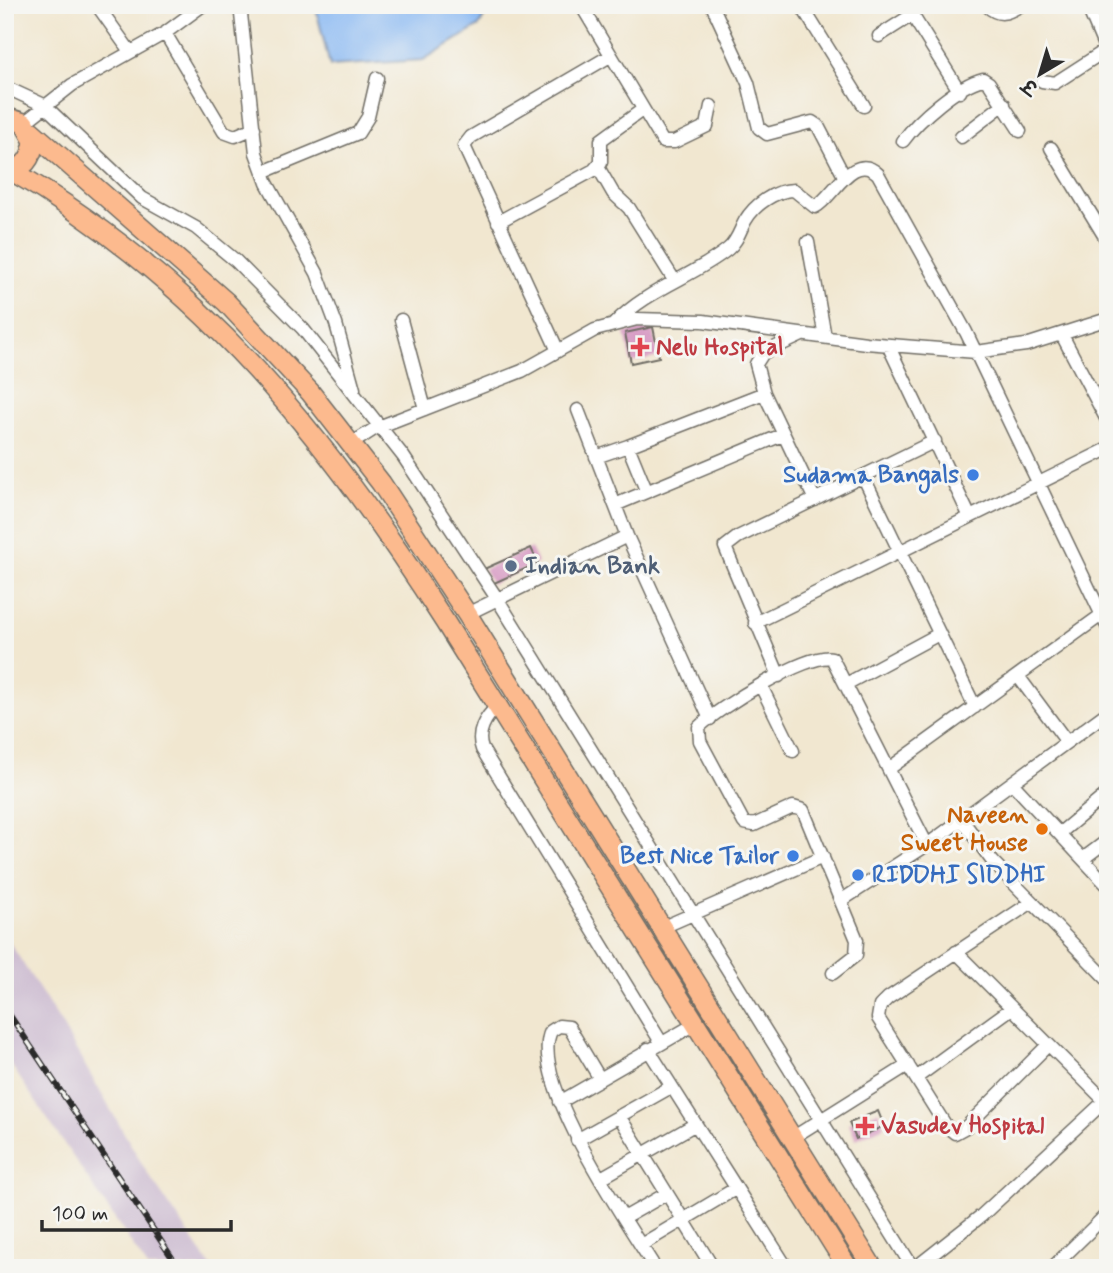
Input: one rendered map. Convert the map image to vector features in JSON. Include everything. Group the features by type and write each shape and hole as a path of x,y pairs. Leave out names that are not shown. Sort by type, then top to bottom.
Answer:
{"highway":[{"path":"9,171 29,160 34,141 14,121"},
{"path":"14,121 226,302 274,351 381,483 467,614 873,1268"},
{"path":"9,171 68,203 143,260 201,312 307,425 384,527 492,711 848,1268"}],"street":[{"path":"97,5 129,50"},
{"path":"14,121 44,105 129,50 165,33 203,5"},
{"path":"240,5 256,153 263,173 317,273 336,324 356,395"},
{"path":"712,5 748,83 759,128 767,134 812,122 818,126 844,176"},
{"path":"801,5 864,106"},
{"path":"986,5 998,14 1021,5"},
{"path":"1042,81 1055,83 1107,52 1087,5"},
{"path":"587,7 610,56 659,139 668,144 708,126 711,106"},
{"path":"879,36 909,10 960,92"},
{"path":"165,33 224,132 235,136 254,128"},
{"path":"558,351 465,152 467,141 610,56"},
{"path":"263,173 358,133 368,117 377,78"},
{"path":"903,141 922,118 983,79 1004,104 1020,131"},
{"path":"5,87 44,105 142,198 195,228 236,261 303,329 356,395 447,519 914,1268 981,1216 1107,1101 956,952"},
{"path":"961,137 1004,104"},
{"path":"498,222 598,167 602,157 601,140 642,110"},
{"path":"1051,148 1108,243"},
{"path":"598,167 613,193 629,208 674,280"},
{"path":"614,324 631,308 728,249 749,215 761,203 784,191 794,190 815,207 844,176 865,167 878,174 976,352 1036,484 1108,628"},
{"path":"808,243 825,337"},
{"path":"351,444 380,427 491,385 595,330 614,324 657,318 888,345 976,352 1026,345 1108,319"},
{"path":"401,320 425,409"},
{"path":"803,334 758,357 756,364 764,393 782,435 816,500"},
{"path":"1062,335 1108,422"},
{"path":"888,345 970,517"},
{"path":"596,457 764,393"},
{"path":"578,410 627,536 710,719"},
{"path":"615,505 782,435"},
{"path":"779,676 725,547 738,537 935,442"},
{"path":"628,446 646,490"},
{"path":"755,623 1108,449"},
{"path":"863,476 975,707"},
{"path":"467,614 627,536"},
{"path":"890,768 1100,615"},
{"path":"848,683 939,634"},
{"path":"833,973 852,959 858,948 842,900 803,810 798,807 789,808 754,825 744,823 700,741 699,727 779,676 824,656 837,662 927,845"},
{"path":"1018,676 1068,742"},
{"path":"761,686 793,751"},
{"path":"492,711 481,730 482,749 664,1041"},
{"path":"842,900 927,845 1108,712"},
{"path":"1012,783 1108,886"},
{"path":"1060,833 1108,793"},
{"path":"962,820 993,862 1108,980"},
{"path":"1084,858 1108,840"},
{"path":"662,928 823,857"},
{"path":"1032,902 888,998 878,1012 880,1024 946,1126 955,1133 966,1127 1048,1045"},
{"path":"915,1077 1012,1008"},
{"path":"600,1079 571,1030 559,1026 551,1031 548,1040 560,1101 577,1140 652,1263"},
{"path":"560,1101 692,1026"},
{"path":"648,1049 787,1268"},
{"path":"792,1138 908,1065"},
{"path":"577,1140 671,1087"},
{"path":"620,1116 641,1155 710,1263 696,1268"},
{"path":"601,1178 694,1125"},
{"path":"641,1245 735,1189"},
{"path":"624,1217 666,1194"},
{"path":"1052,1268 1108,1213"}],"shaded area":[{"path":"5,935 60,1022 146,1171 212,1268 148,1268 5,1056"}],"water":[{"path":"315,5 490,5 479,26 423,60 330,66"}],"building":[{"path":"653,327 659,357 631,363 625,333"},
{"name":"Indian Bank","path":"531,548 538,563 492,584 484,569"},
{"path":"878,1111 884,1126 856,1139 849,1123"}],"railway":[{"path":"5,1008 179,1268"}],"place":[{"name":"Nelu Hospital","path":"640,347"},
{"name":"Sudama Bangals","path":"973,475"},
{"name":"Indian Bank","path":"511,566"},
{"name":"Naveen Sweet House","path":"1042,829"},
{"name":"Best Nice Tailor","path":"793,856"},
{"name":"RIDDHI SIDDHI","path":"858,875"},
{"name":"Vasudev Hospital","path":"865,1126"}]}
